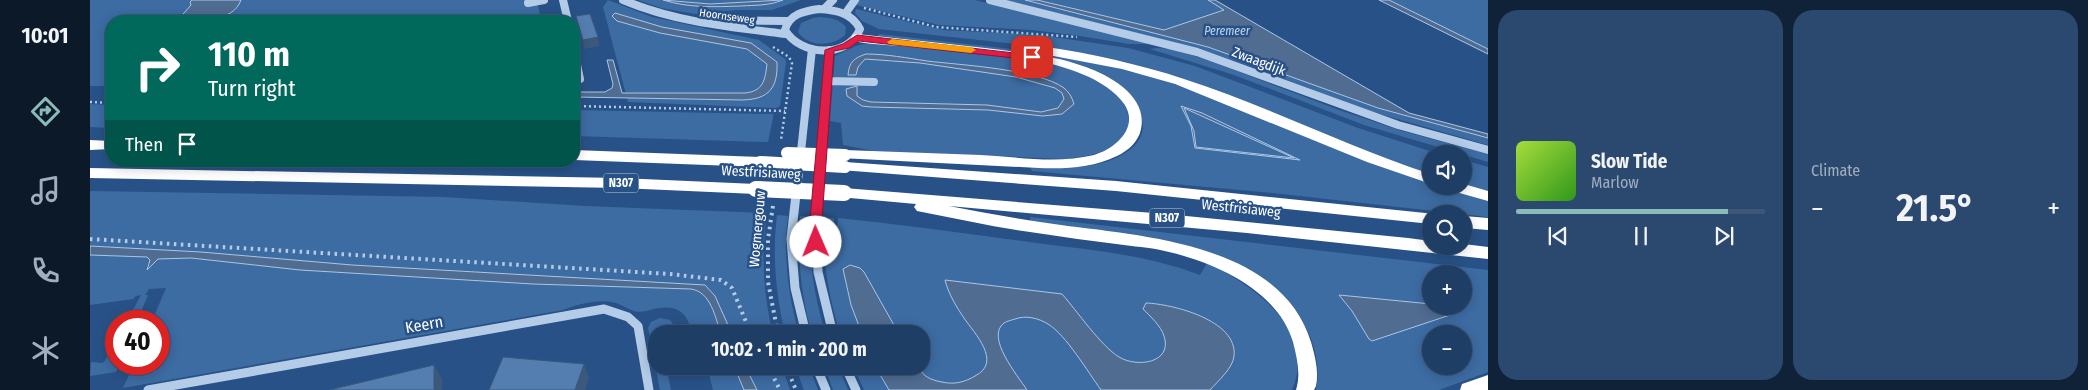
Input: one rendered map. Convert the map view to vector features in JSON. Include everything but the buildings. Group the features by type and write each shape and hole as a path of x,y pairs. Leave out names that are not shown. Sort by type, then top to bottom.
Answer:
{"highway":[{"name":"N307","path":"845,161 1082,162 1105,156 1122,147 1132,137 1136,121 1134,109 1120,90 1098,76 1071,66 858,33"},
{"path":"858,33 1067,54 1140,70 1217,95 1374,160 1422,176"},
{"path":"90,145 105,145"},
{"name":"Westfrisiaweg","path":"580,155 731,160 761,157 845,161 1422,217"},
{"name":"Westfrisiaweg","path":"90,173 611,183 844,193 1059,209 1224,224 1488,253"},
{"path":"1472,191 1488,196"},
{"name":"N307","path":"844,193 1027,226 1151,242 1189,250 1208,257 1231,267 1251,279 1288,315 1295,325 1304,347 1308,376 1305,390"},
{"path":"1472,223 1488,224"},
{"path":"1469,390 1488,383"}],"street":[{"path":"528,3 544,0"},
{"path":"563,0 567,15"},
{"name":"Hoornseweg","path":"623,0 665,15 710,24 786,34"},
{"path":"824,10 833,0"},
{"name":"Zwaagdijk","path":"990,0 1197,52 1398,125 1488,150"},
{"path":"845,14 853,2"},
{"path":"824,10 845,14 856,22 858,33 846,46 829,50 812,49 795,43 786,34 785,25 802,12 824,10"},
{"name":"Hoornseweg","path":"665,15 700,19 788,21"},
{"path":"804,325 795,288 791,239 812,49"},
{"path":"829,50 816,220 818,272 831,325"},
{"path":"827,81 874,82"},
{"name":"Keern","path":"148,390 604,309 628,316 638,326 649,390"},
{"path":"820,375 826,390"},
{"path":"849,375 856,390"}],"path":[{"path":"853,2 923,24"},
{"path":"765,31 764,38 792,61 780,150"},
{"path":"90,102 105,102"},
{"path":"580,106 785,111"},
{"name":"Wogmergouw","path":"774,198 768,239 768,282 776,325"},
{"path":"90,239 670,274 721,280 732,288 747,325"},
{"path":"772,375 780,390"},
{"path":"790,375 796,390"}],"shaded area":[{"path":"90,0 537,0 540,15 105,15 105,86 90,86"},
{"path":"608,0 652,17 759,40 785,59 786,62 780,106 776,108 628,102 603,7"},
{"path":"638,0 801,0 772,10 736,10 695,14 661,8"},
{"path":"859,0 975,0 1152,44 1129,44 1031,30 939,25 856,5"},
{"path":"1005,0 1025,0 1208,47 1378,108 1488,138 1488,145 1366,110 1250,66 1196,48"},
{"path":"1037,0 1208,0 1225,10 1164,30"},
{"path":"1389,0 1488,0 1488,49"},
{"path":"856,9 943,30 1040,35 1128,48 1195,66 1358,128 1422,149 1422,173 1387,162 1147,68 1126,62 1043,47 879,29 862,21 855,13"},
{"path":"821,17 841,22 846,27 845,35 834,42 820,44 802,37 798,32 801,23"},
{"path":"879,34 1065,55 1112,65 1205,95 1422,180 1422,195 1472,194 1488,199 1488,217 1472,215 1472,205 1422,205 1422,210 1273,193 1032,171 1030,167 1074,167 1106,162 1133,148 1141,136 1143,123 1139,110 1131,97 1106,76 1073,63 878,37"},
{"path":"868,43 1021,59 1071,69 1093,78 1111,89 1124,104 1129,123 1123,137 1110,148 1093,155 1066,159 874,151 843,145 841,123 830,121 835,56 856,46"},
{"path":"1150,49 1171,49 1208,60 1339,110 1402,131 1454,145 1431,145 1364,125 1234,75"},
{"path":"90,104 105,105 105,128 90,127"},
{"path":"580,110 773,114 768,142 580,136"},
{"path":"1472,150 1488,154 1488,162 1472,157"},
{"path":"1472,162 1488,167 1488,192 1472,188"},
{"path":"90,191 443,197 585,206 767,213 764,274 771,325 728,325 715,296 705,285 352,265 201,252 90,246"},
{"path":"777,215 788,216 786,260 797,325 783,325 777,290"},
{"path":"800,216 812,217 811,261 818,305 824,325 809,325 801,276"},
{"path":"1030,217 1445,265 1422,265 1422,303 1339,295 1352,311 1369,339 1449,315 1472,315 1472,268 1488,270 1488,372 1439,390 1316,390 1317,367 1313,344 1295,312 1282,300 1224,261 1196,248 1156,238 1031,222"},
{"path":"824,218 834,218 835,248 838,218 1119,254 1180,268 1200,275 1207,263 1225,272 1261,297 1289,329 1296,348 1298,368 1292,390 864,390 857,375 930,375 930,325 838,325 827,276 824,248"},
{"path":"90,255 147,257 150,260 146,269 157,259 191,258 300,270 533,284 691,289 698,291 708,300 718,325 690,325 684,315 675,309 662,308 639,312 616,303 596,301 563,310 123,388 129,375 170,375 170,310 157,310 166,288 149,289 145,295 148,295 142,310 133,310 141,295 133,299 90,305"},
{"path":"660,318 670,320 674,325 650,325 651,322"},
{"path":"105,360 105,374 90,376 91,362 104,362"},
{"path":"657,375 668,375 671,390 660,390"},
{"path":"709,375 738,375 744,390 713,390"},
{"path":"750,375 785,375 790,390 757,390"},
{"path":"798,375 812,375 818,390 804,390"},
{"path":"827,375 842,375 848,390 833,390"}],"water":[{"path":"192,0 241,0 237,8 226,15 182,15 191,5 190,2"},
{"path":"663,0 710,4 783,0 762,5 711,7 692,6"},
{"name":"Peremeer","path":"1025,0 1037,0 1164,30 1224,10 1208,0 1215,0 1409,113 1488,134 1488,138 1378,108 1208,47"},
{"path":"1379,0 1389,0 1488,49 1488,54"},
{"path":"615,13 662,27 751,43 777,62 774,85 759,97 743,100 580,97 580,92 605,92 612,88 613,84 607,60 613,60 622,93 745,93 756,90 764,80 767,64 747,49 660,33 617,21 612,16"},
{"path":"866,54 889,55 998,69 1036,76 1064,88 1074,104 1062,114 1043,116 988,110 862,106 847,96 846,89 857,86 857,96 871,102 987,105 1041,112 1058,108 1064,99 1062,93 1055,88 1016,77 920,63 865,59 858,67 856,75 848,75 853,61"},
{"path":"1181,106 1202,113 1300,160 1195,148 1191,126","holes":["1184,108 1294,158 1196,147 1194,131"]},
{"path":"90,246 201,252 352,265 705,285 715,296 728,325 718,325 708,300 698,291 691,289 533,284 300,270 191,258 158,259 147,270 150,260 147,257 90,255"},
{"path":"850,265 860,268 864,272 894,325 859,325 851,305 843,269"},
{"path":"945,280 1062,294 1097,337 1112,352 1119,357 1135,362 1152,361 1163,352 1165,345 1164,336 1160,329 1143,309 1146,303 1171,307 1201,316 1226,333 1232,343 1233,361 1225,374 1210,390 1101,390 1069,345 1055,329 1040,320 1023,317 1004,323 999,329 998,337 1005,357 1027,390 889,390 880,375 925,375 931,379 951,383 967,380 983,370 986,363 984,347 948,290"},
{"path":"1339,295 1422,303 1422,315 1450,315 1372,341"},
{"path":"738,375 750,375 757,390 744,390"}],"slow traffic":[{"path":"892,42 971,50"}],"route":[{"path":"816,242 818,183 829,50 846,46 857,38 1032,57"}]}
